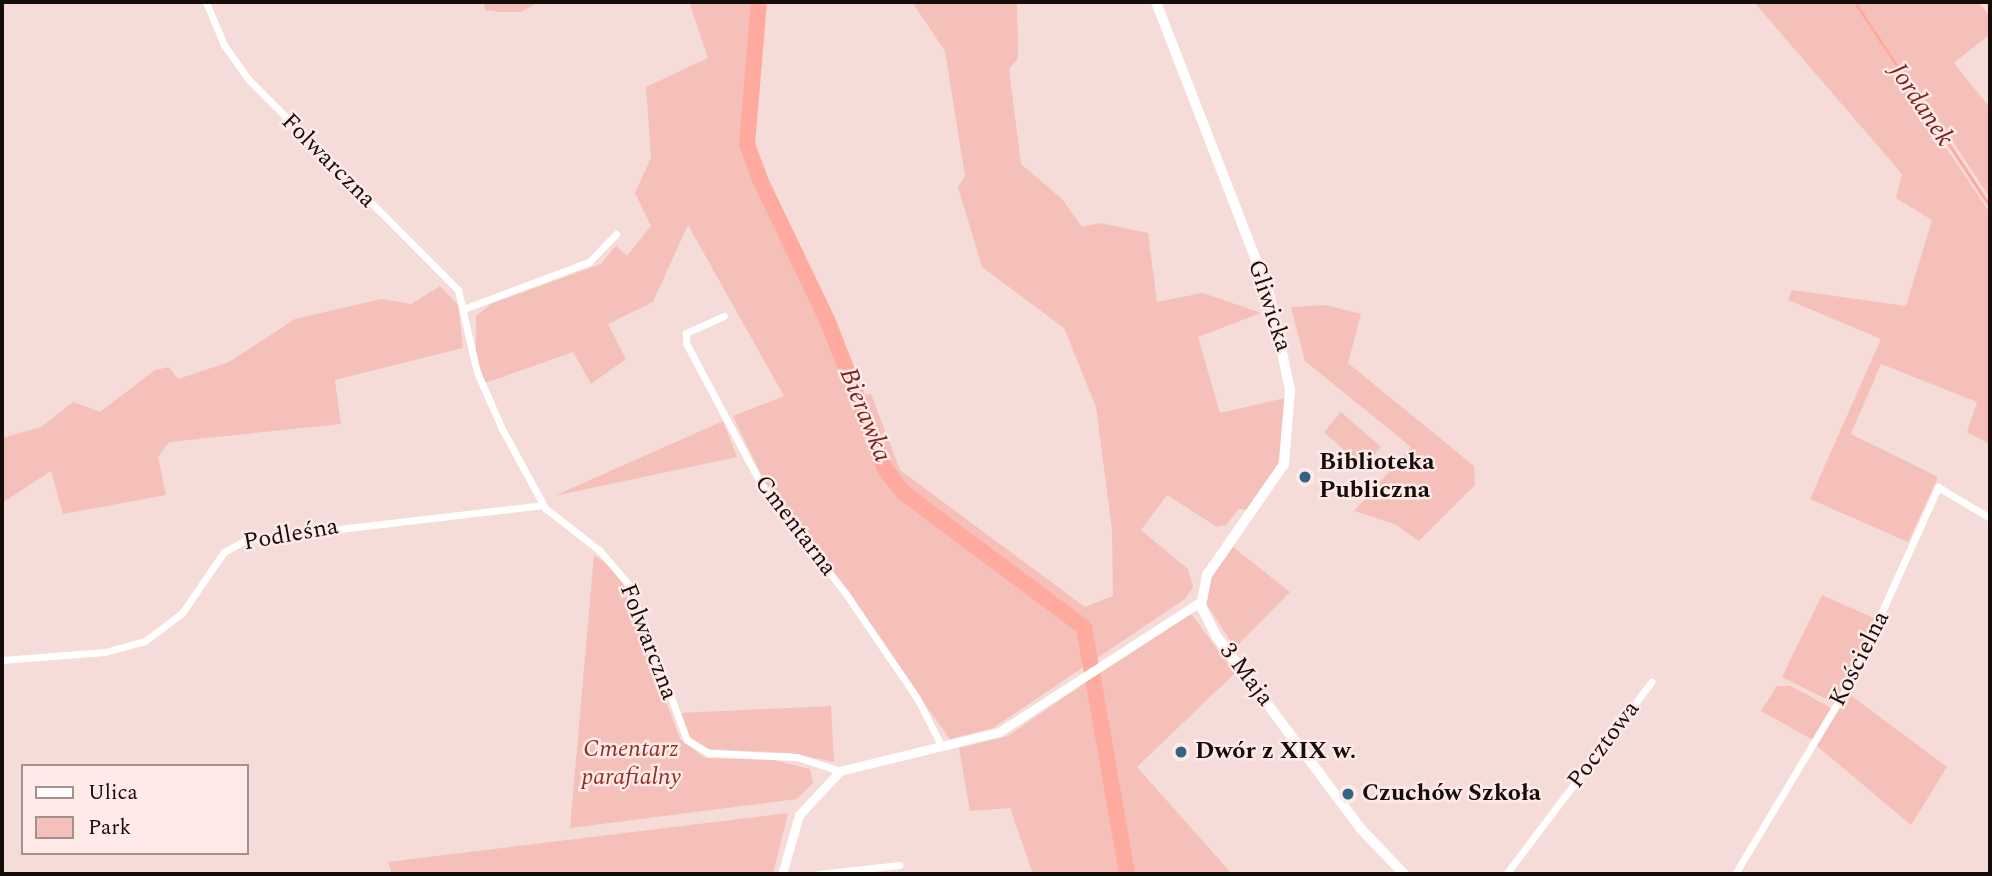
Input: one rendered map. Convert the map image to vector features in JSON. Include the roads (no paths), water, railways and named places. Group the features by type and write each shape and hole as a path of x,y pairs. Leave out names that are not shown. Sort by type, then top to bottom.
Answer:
{"main road":[{"name":"Gliwicka","path":"1156,2 1272,301 1290,388 1284,464 1207,575 1200,602"},
{"name":"3 Maja","path":"1200,602 1253,685 1374,845 1404,874"}],"street":[{"name":"Folwarczna","path":"206,2 244,74 436,265 467,308 484,390 542,505 629,585 690,744 719,755 797,757 840,771"},
{"path":"467,308 589,262 615,234"},
{"name":"Cmentarna","path":"724,316 686,333 686,343 761,484 906,680 942,747"},
{"name":"Kościelna","path":"1735,874 1857,670 1938,486 1990,517"},
{"name":"Podleśna","path":"2,660 105,652 145,641 182,612 220,556 246,540 542,505"},
{"path":"782,874 799,815 840,771 999,732 1200,602"},
{"name":"Pocztowa","path":"1506,874 1651,682"},
{"path":"819,874 899,865"}],"waterway":[{"name":"Bierawka","path":"759,2 747,144 761,182 828,322 885,469 904,493 1084,627 1127,874"},
{"name":"Jordanek","path":"1855,2 1990,206"}],"place":[{"name":"Biblioteka Publiczna","path":"1305,477"},
{"name":"Dwór z XIX w.","path":"1181,752"},
{"name":"Czuchów Szkoła","path":"1348,794"}],"park label":[{"name":"Cmentarz parafialny","path":"631,764"}]}
